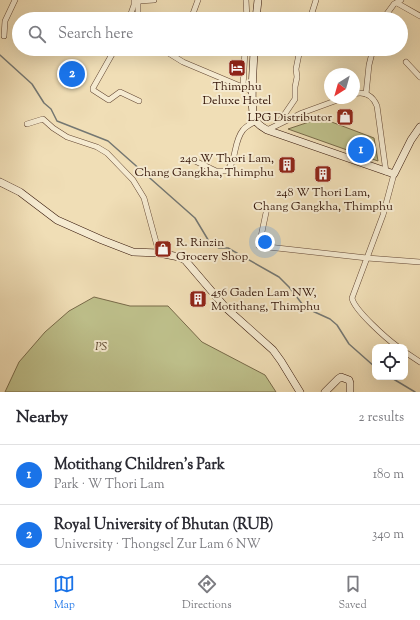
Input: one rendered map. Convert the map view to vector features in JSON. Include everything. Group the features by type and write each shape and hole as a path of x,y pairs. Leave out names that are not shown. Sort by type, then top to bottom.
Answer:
{"main road":[{"path":"257,12 258,0"},
{"path":"254,56 252,91 253,114 258,125 267,130 394,174 411,140 420,128"},
{"path":"0,182 13,188 57,220 74,228 133,252 159,253 179,257 185,260 226,308 273,350 300,392"},
{"path":"324,392 338,378 341,377 349,380 350,392"}],"street":[{"path":"4,36 6,21 15,0"},
{"path":"137,0 154,0"},
{"path":"132,12 137,0"},
{"path":"137,0 138,12"},
{"path":"194,12 198,0"},
{"path":"246,0 246,12"},
{"path":"312,12 316,0"},
{"path":"388,12 394,4 399,1 420,16"},
{"path":"111,56 93,90 107,100 120,92 139,101"},
{"path":"173,56 183,62 252,91"},
{"path":"243,88 245,56"},
{"path":"278,124 295,99 297,77 296,69 299,56"},
{"path":"366,94 372,56"},
{"path":"406,62 420,77"},
{"path":"360,93 370,95 377,106 386,172"},
{"path":"267,130 302,113 327,104"},
{"path":"27,124 43,119 61,134 97,147 107,153 140,189 144,198 159,253"},
{"path":"195,161 216,171 226,171 230,167 241,133 245,128 256,121"},
{"path":"394,174 383,215 352,298 352,302 358,310 395,344"},
{"path":"267,208 258,246 419,262"},
{"path":"408,354 420,362"}],"green space":[{"path":"321,118 374,138 378,161 288,129"},
{"name":"PS","path":"94,297 130,306 168,306 202,342 265,375 276,392 5,392 19,362 45,332 69,311"}],"waterway":[{"path":"0,55 32,84 44,103 51,109 57,121 108,141 195,218 210,243 219,248 228,248 279,277 303,305 308,309 330,319 337,325 349,344 372,364"},
{"path":"395,380 415,392"}],"place":[{"name":"Thimphu Deluxe Hotel","path":"237,68"},
{"name":"Royal University of Bhutan (RUB)","path":"72,74"},
{"name":"LPG Distributor","path":"345,117"},
{"name":"Motithang Children's Park","path":"361,150"},
{"name":"240 W Thori Lam, Chang Gangkha, Thimphu","path":"287,165"},
{"name":"248 W Thori Lam, Chang Gangkha, Thimphu","path":"323,174"},
{"name":"R. Rinzin Grocery Shop","path":"163,249"},
{"name":"456 Gaden Lam NW, Motithang, Thimphu","path":"198,299"}]}
